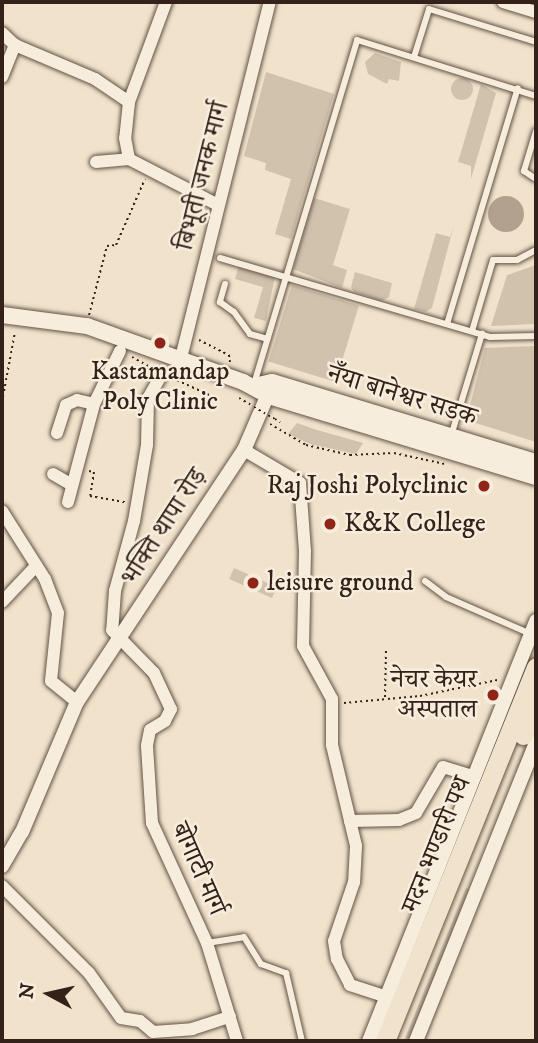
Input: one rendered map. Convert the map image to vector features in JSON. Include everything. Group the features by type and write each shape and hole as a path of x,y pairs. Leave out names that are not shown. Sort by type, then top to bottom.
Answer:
{"highway":[{"name":"मदन भण्डारी पथ","path":"385,1041 536,667"},
{"name":"मदन भण्डारी पथ","path":"397,1041 536,704"}],"main road":[{"path":"2,315 87,326 180,362 271,389"},
{"name":"नँया बानेश्वर सडक","path":"271,389 452,436 536,463"},
{"name":"नँया बानेश्वर सडक","path":"271,389 536,477"}],"street":[{"path":"129,159 125,138 129,102 166,2"},
{"name":"बिभूती जनक मार्ग","path":"180,362 270,2"},
{"path":"503,2 536,12"},
{"path":"2,33 15,45 95,79 129,102"},
{"path":"2,76 15,45"},
{"path":"96,162 129,159 218,205"},
{"path":"68,502 70,484 78,468 94,404 120,351"},
{"path":"119,637 112,630 115,591 147,444 148,398 162,374"},
{"name":"भक्ति थापा रोड़","path":"2,866 22,832 77,702 244,450 263,414 271,389"},
{"path":"57,433 66,405 78,400 94,404"},
{"path":"244,450 300,483 305,551 303,646 333,704 332,745 356,846 354,882 334,941 337,958 350,985 387,997"},
{"path":"53,474 70,484"},
{"path":"2,511 36,566 58,613 51,681 77,702"},
{"path":"2,602 36,566"},
{"path":"369,1041 472,776 536,621"},
{"name":"बोगाटी मार्ग","path":"119,637 154,673 171,709 164,721 150,730 147,746 152,822 207,943 237,1041"},
{"path":"416,1041 533,759 536,742"},
{"path":"350,821 399,820 416,813 443,767 472,776"},
{"path":"2,886 89,973 121,1018 141,1021 153,1032 192,1029 230,1017"}],"lane":[{"path":"414,57 429,9 536,41"},
{"path":"254,386 357,40 518,88 536,96"},
{"path":"447,324 518,88"},
{"path":"536,131 524,171 536,178"},
{"path":"471,331 493,260 517,260 536,250"},
{"path":"220,258 505,340 536,336"},
{"path":"225,284 220,303 234,312 250,334 267,339"},
{"path":"452,436 482,334"},
{"path":"425,581 446,597 524,631"},
{"path":"207,943 244,937 261,964 286,974 302,1041"}],"path":[{"path":"87,326 107,246 116,245 150,169"},
{"path":"2,402 16,327"},
{"path":"239,398 306,445 350,455 394,453 455,466"},
{"path":"263,414 281,422"},
{"path":"78,468 94,472 90,496 103,501 135,501"},
{"path":"386,652 386,698"},
{"path":"333,704 420,696 495,680"}],"shaded area":[{"path":"375,53 401,62 399,81 389,79 387,84 368,74 365,62"},
{"path":"266,72 334,94 291,239 275,234 291,179 265,170 266,163 244,156"},
{"path":"458,78 466,78 473,85 473,93 466,100 458,100 451,93 451,85"},
{"path":"481,84 496,93 471,179 471,166 458,162"},
{"path":"506,196 519,201 524,214 519,227 506,232 493,227 488,214 493,201"},
{"path":"314,198 350,209 333,265 347,270 342,288 293,269"},
{"path":"454,225 432,308 426,312 414,309 436,233 450,237"},
{"path":"239,265 275,276 266,321 254,318 263,287 235,279"},
{"path":"536,265 536,324 491,326 507,275"},
{"path":"355,272 392,283 389,297 382,301 354,292 351,287"},
{"path":"292,285 359,305 336,382 269,362"},
{"path":"536,346 536,442 466,420 485,348"},
{"path":"297,423 363,443 356,454 310,444 288,434"},
{"name":"leisure ground","path":"234,568 277,587 272,598 229,579"},
{"path":"524,749 527,750 482,887 480,886"},
{"path":"466,888 470,890 408,1041 404,1041"}],"place":[{"name":"Kastamandap Poly Clinic","path":"160,343"},
{"name":"Raj Joshi Polyclinic","path":"484,486"},
{"name":"K&K College","path":"330,524"},
{"name":"leisure ground","path":"253,583"},
{"name":"नेचर केयर अस्पताल","path":"493,695"}]}
